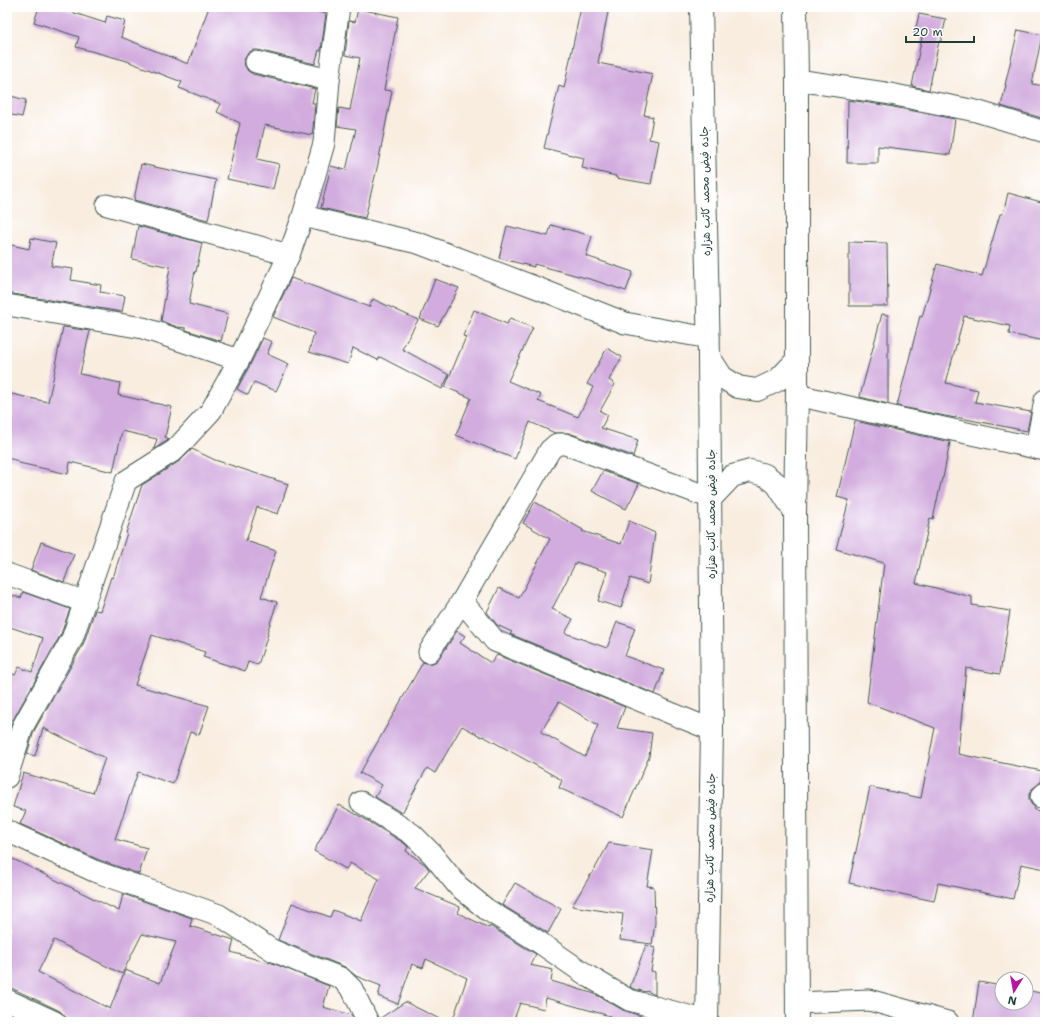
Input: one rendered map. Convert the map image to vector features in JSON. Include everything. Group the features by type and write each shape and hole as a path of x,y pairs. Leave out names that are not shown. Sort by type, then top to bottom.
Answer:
{"main road":[{"name":"جاده فیض محمد کاتب هزاره","path":"701,7 711,498 712,730 707,1021"},
{"path":"796,7 797,395 795,512 797,1012"},
{"path":"709,348 722,377 738,387 757,390 778,380 797,360"},
{"path":"711,498 732,476 750,471 765,475 777,484 795,512"}],"street":[{"path":"7,777 23,726 72,639 126,481 175,450 211,411 239,360 289,255 303,216 324,144 337,8"},
{"path":"256,62 329,80"},
{"path":"797,80 885,93 976,111 1045,132"},
{"path":"107,205 289,255"},
{"path":"303,216 418,243 626,323 709,348"},
{"path":"7,305 143,328 239,360"},
{"path":"797,395 1041,449 1045,400"},
{"path":"429,652 462,601 550,450 557,444 565,444 711,498"},
{"path":"7,574 85,602"},
{"path":"462,601 495,641 712,730"},
{"path":"1045,793 1041,797 1045,798"},
{"path":"361,802 412,834 432,854 458,886 486,910 536,940 588,976 629,1000 707,1021"},
{"path":"7,831 94,871 219,915 272,950 341,978 352,989 368,1022"},
{"path":"7,1000 55,1022"},
{"path":"797,1012 869,1000 948,1022"}],"building":[{"path":"39,7 56,7 105,23 107,16 125,21 121,37 188,64 209,7 311,7 310,10 326,14 321,51 319,50 315,64 258,50 253,50 248,53 244,60 248,71 253,74 315,89 312,103 315,103 312,135 265,125 257,159 279,164 273,189 227,179 240,123 217,112 221,104 179,88 182,82 124,60 76,47 79,37 34,22"},
{"path":"581,7 609,7 598,63 653,74 644,115 653,117 649,139 659,141 651,184 616,178 616,176 582,168 584,158 544,148 559,86 564,88"},
{"path":"358,9 398,17 384,90 392,91 378,164 365,218 321,208 331,166 346,170 356,129 337,126 339,108 350,110 360,58 345,55 349,21 355,22"},
{"path":"919,14 946,19 941,41 939,41 929,90 912,86 922,37 914,36"},
{"path":"1018,30 1042,35 1032,84 1045,86 1045,119 1001,106"},
{"path":"7,95 26,100 22,117 7,114"},
{"path":"848,100 955,119 950,155 878,146 878,163 847,163"},
{"path":"141,164 216,180 208,220 134,200"},
{"path":"1008,193 1045,203 1045,341 1009,334 1010,326 964,316 946,383 978,390 975,402 1031,412 1027,431 897,406 920,316 922,317 937,264 982,276 1000,214 1003,214"},
{"path":"551,225 592,236 586,256 633,272 626,291 593,280 534,264 534,267 499,258 507,226 548,236"},
{"path":"138,226 202,243 189,304 228,314 221,341 186,330 186,328 177,327 161,321 170,267 132,259"},
{"path":"31,238 56,243 51,266 73,269 71,280 101,285 100,292 125,296 122,312 7,293 7,244 29,249"},
{"path":"849,242 887,243 888,306 849,306"},
{"path":"291,278 369,307 373,299 418,320 402,349 449,375 442,389 380,357 378,360 353,348 348,364 309,352 314,333 273,317"},
{"path":"435,279 459,288 438,326 420,319"},
{"path":"474,310 507,324 510,318 533,328 508,381 541,395 538,401 578,417 593,387 587,384 607,348 622,357 609,380 615,384 600,411 608,415 601,428 638,440 633,456 569,433 555,433 530,422 515,459 456,435 471,398 445,387 466,337 463,336"},
{"path":"882,314 888,315 888,404 860,397"},
{"path":"63,327 90,331 80,374 120,383 118,395 172,407 165,437 169,439 167,441 154,449 157,439 122,431 113,472 70,462 68,474 19,463 19,461 7,458 7,393 48,402"},
{"path":"263,338 272,342 267,354 289,364 276,391 254,382 248,395 237,389"},
{"path":"855,421 950,442 943,478 933,519 930,518 916,583 972,597 972,605 1010,611 1000,674 966,668 958,754 1042,771 1040,783 1032,789 1029,794 1029,800 1035,807 1034,810 1045,812 1045,869 1021,864 1013,899 938,883 934,901 849,883 870,787 921,798 935,728 867,702 884,563 836,549 849,500 837,497"},
{"path":"192,449 215,460 288,484 278,514 257,507 246,541 276,551 261,597 277,602 258,665 248,662 245,671 203,657 205,652 152,635 135,685 209,706 199,735 190,732 173,784 138,772 115,839 147,848 139,874 99,860 20,824 26,811 13,807 23,773 93,793 105,758 43,728 35,756 27,754 34,731 83,645 95,610 100,611 111,577 113,578 142,485 181,460"},
{"path":"603,471 639,484 626,509 592,491"},
{"path":"535,502 583,530 582,531 621,544 629,521 655,533 648,584 630,578 621,608 598,601 607,572 576,562 552,609 573,619 565,633 607,648 617,622 635,628 625,656 664,670 655,694 510,634 512,632 497,625 487,612 499,588 519,598 550,539 523,523"},
{"path":"41,542 74,554 64,582 31,570"},
{"path":"23,592 70,609 61,634 13,720 7,737 7,672 15,675 19,667 32,672 43,638 7,626 7,609 10,595 21,598"},
{"path":"457,631 465,636 460,643 491,663 497,655 625,707 617,728 652,733 649,757 623,817 559,788 562,780 462,726 435,773 427,768 402,813 375,797 382,785 360,773 423,662 429,664 439,659","holes":["559,702 598,725 585,757 541,732"]},
{"path":"339,805 404,843 408,847 406,851 426,865 429,870 415,888 460,907 458,913 489,928 490,926 536,954 530,965 553,970 551,981 595,994 623,1010 641,1016 640,1022 609,1022 610,1016 546,998 544,1009 520,1003 513,1022 452,1022 467,978 426,959 423,968 412,964 398,1004 378,996 381,986 356,976 345,967 278,940 292,903 330,917 333,910 361,921 379,879 350,863 346,869 314,851"},
{"path":"609,843 653,850 647,886 654,887 655,923 652,944 620,940 623,914 572,906"},
{"path":"7,856 119,911 123,894 192,918 190,926 234,940 231,952 269,963 270,962 329,986 323,1007 351,1015 355,1022 76,1022 65,1017 60,1011 7,986","holes":["142,934 176,942 160,983 125,970 110,1009 38,972 54,940 122,974"]},
{"path":"515,883 561,909 548,933 502,905"},
{"path":"646,945 655,948 651,971 655,972 655,995 647,991 646,992 630,987"},
{"path":"979,982 994,985 994,1011 1034,1011 1034,992 1045,994 1045,1022 973,1022"},
{"path":"405,1002 446,1022 380,1022 379,1019"}]}
